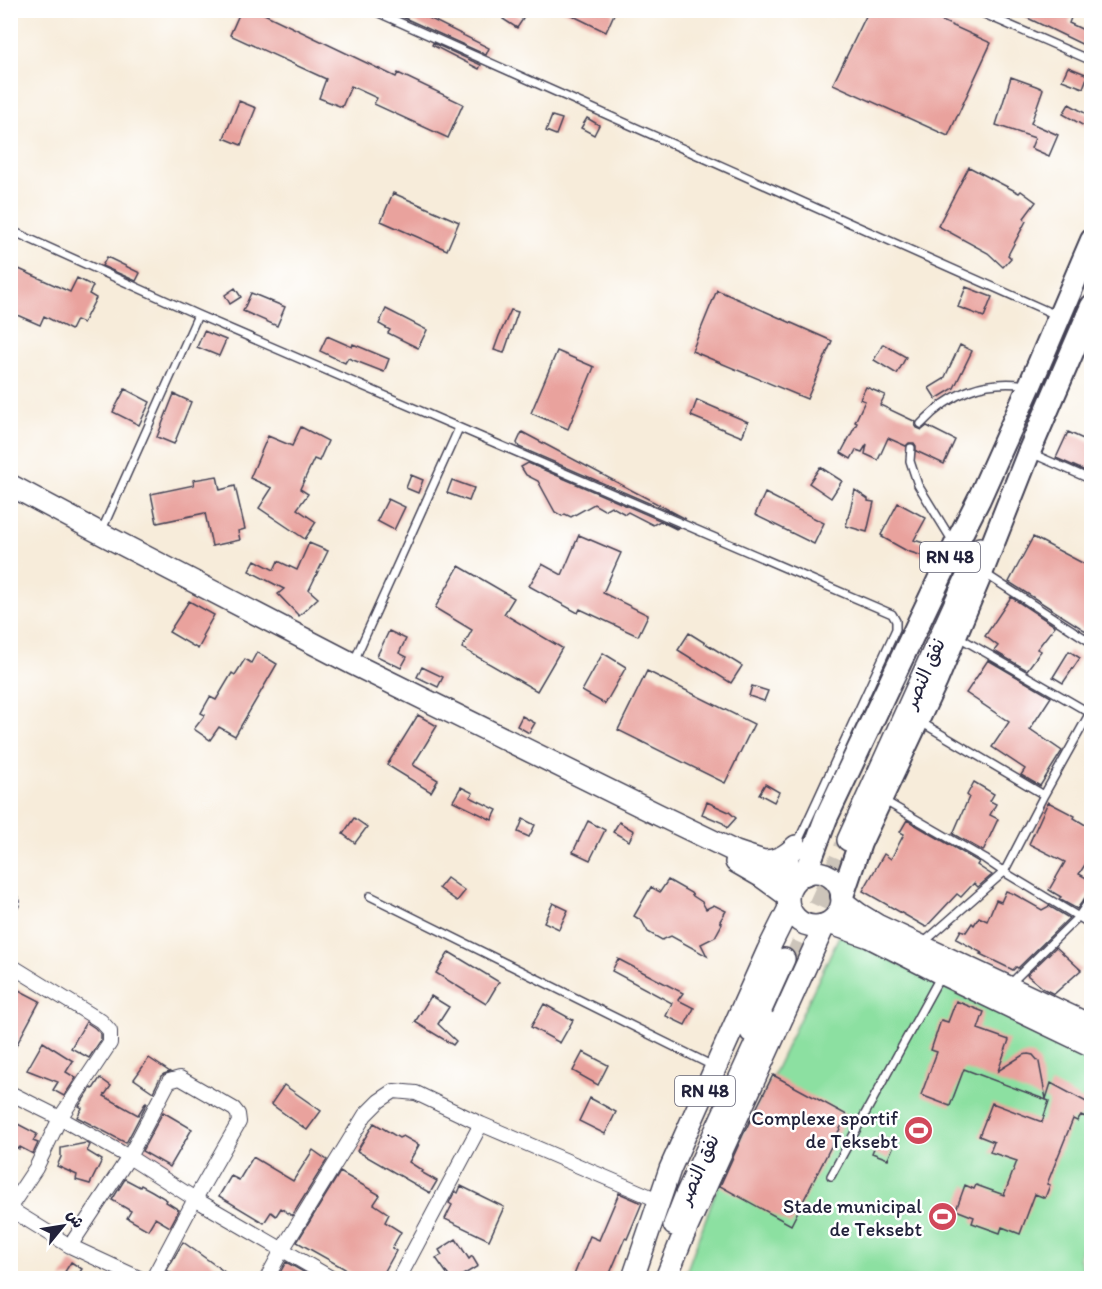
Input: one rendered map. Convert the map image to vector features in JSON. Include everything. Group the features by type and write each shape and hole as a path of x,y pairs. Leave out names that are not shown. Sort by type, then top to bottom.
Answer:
{"highway":[{"name":"RN 48","path":"801,875 979,499 1092,240"},
{"name":"RN 48","path":"842,898 860,843 936,681 1054,391 1087,331 1092,306"},
{"path":"1030,385 1054,391"}],"main road":[{"path":"10,485 353,664 659,815 736,852 801,875"},
{"name":"نفق النصر","path":"979,499 979,510 974,527 843,838 988,531 1006,510"},
{"path":"659,815 755,873 788,902 793,916 808,926 827,923 838,913 842,898"},
{"path":"763,861 779,859 796,846"},
{"path":"788,902 791,885 801,875 812,872 825,874 837,883 842,898 868,920 1008,986 1091,1030"},
{"name":"RN 48","path":"641,1274 658,1200 670,1169 788,902"},
{"path":"827,923 869,937 942,974 1091,1030"},
{"name":"RN 48","path":"666,1278 827,923"},
{"name":"نفق النصر","path":"641,1274 658,1232 788,961"}],"street":[{"path":"10,965 101,1021 110,1031 110,1043 60,1118 36,1168 10,1208 70,1245 139,1278"},
{"path":"70,1245 129,1158 169,1081 180,1078 234,1109 238,1114 239,1122 153,1278"},
{"path":"267,1278 365,1115 379,1101 394,1091 417,1093 481,1124 658,1200"},
{"path":"10,1093 60,1118 195,1200 331,1278"},
{"path":"399,1278 481,1124"}],"lane":[{"path":"372,10 1059,316"},
{"path":"975,10 1092,62"},
{"path":"10,230 198,315 892,614 896,621 896,629 796,846 794,861 801,875"},
{"path":"100,533 198,315"},
{"path":"921,424 943,403 970,389 1000,383 1030,385"},
{"path":"353,664 459,428"},
{"path":"911,448 911,468 921,492 955,546"},
{"path":"1029,452 1092,480"},
{"path":"982,571 1092,643"},
{"path":"920,946 1004,872 1091,711 955,635"},
{"path":"917,720 1044,795"},
{"path":"881,798 1092,925"},
{"path":"370,896 715,1068"},
{"path":"1008,986 1078,917 1092,897"},
{"path":"831,1176 942,974"}],"green space":[{"name":"Complexe sportif de Teksebt","path":"840,934 942,986 1091,1054 1091,1217 1079,1258 1088,1278 684,1278 718,1185"}],"building":[{"path":"241,10 256,10 396,77 398,73 463,104 448,138 374,104 377,98 351,86 342,107 319,98 326,79 230,35"},
{"path":"387,10 413,10 489,48 486,55"},
{"path":"509,10 523,19 517,28 503,19"},
{"path":"561,10 608,10 614,14 606,32"},
{"path":"869,10 918,10 991,43 948,136 833,84"},
{"path":"1011,10 1074,10 1069,23 1092,34 1092,49"},
{"path":"433,43 481,65 479,69 432,45"},
{"path":"1068,67 1088,75 1083,88 1062,80"},
{"path":"1011,77 1043,89 1031,123 1058,135 1049,156 1031,148 1035,138 996,125"},
{"path":"239,101 256,108 241,145 224,138"},
{"path":"1069,104 1090,116 1084,126 1063,114"},
{"path":"552,116 562,119 556,135 546,131"},
{"path":"587,118 599,125 594,135 581,128"},
{"path":"969,167 1019,193 1021,191 1036,202 1024,218 1026,221 1008,255 1011,258 1003,267 988,253 938,226"},
{"path":"393,193 459,222 447,250 381,221"},
{"path":"107,257 140,273 136,281 102,266"},
{"path":"10,265 70,292 77,278 93,286 89,294 96,298 83,323 76,320 71,330 44,316 40,325 10,312"},
{"path":"966,287 992,297 984,317 958,307"},
{"path":"235,288 241,297 230,304 225,295"},
{"path":"717,290 832,341 807,399 692,351"},
{"path":"251,293 285,307 277,326 243,311"},
{"path":"386,309 427,330 418,348 388,333 390,330 379,324"},
{"path":"511,310 518,312 504,353 494,350"},
{"path":"204,331 226,340 219,356 197,347"},
{"path":"327,336 389,359 384,372 348,358 345,363 320,351"},
{"path":"883,344 906,357 897,374 874,360"},
{"path":"960,345 972,351 954,388 936,399 929,388 944,379"},
{"path":"557,351 594,367 568,429 531,413"},
{"path":"866,387 885,395 880,405 916,422 917,428 922,430 927,426 955,440 944,464 916,451 914,443 906,446 888,438 878,460 865,454 867,444 862,452 856,450 851,459 841,453 857,423 855,422 865,401 860,399"},
{"path":"125,389 150,402 139,425 113,412"},
{"path":"174,394 191,402 174,444 157,437"},
{"path":"697,400 748,422 742,437 691,416"},
{"path":"301,427 328,441 319,461 314,459 300,489 308,494 297,509 316,522 305,539 259,508 272,488 250,478 268,436 292,446"},
{"path":"522,432 686,519 519,447 517,443"},
{"path":"1068,432 1092,443 1092,474 1056,458"},
{"path":"528,463 678,528 660,521 653,525 628,512 625,514 611,506 604,510 594,504 571,517 565,514 562,516 555,512 538,481 526,475 521,467"},
{"path":"820,467 842,481 831,498 809,483"},
{"path":"411,475 423,480 418,493 406,488"},
{"path":"217,476 220,490 235,486 245,529 238,531 240,540 212,546 205,513 157,523 151,494 194,485 193,480"},
{"path":"452,480 474,488 469,501 447,493"},
{"path":"855,490 868,501 874,502 867,532 846,526"},
{"path":"765,493 824,523 814,544 755,515"},
{"path":"388,499 405,507 394,530 377,521"},
{"path":"898,503 926,518 914,540 927,544 923,556 907,551 881,535"},
{"path":"579,535 621,553 603,593 648,615 638,636 580,609 578,613 529,586 542,564 562,575"},
{"path":"1033,537 1092,568 1092,635 1009,582"},
{"path":"309,543 328,551 309,590 318,598 299,616 278,594 284,589 249,571 255,560 274,570 278,561 297,570"},
{"path":"459,566 514,598 504,614 562,648 537,691 462,648 472,630 435,608"},
{"path":"1011,597 1055,626 1037,649 1041,651 1027,670 994,651 998,646 985,636"},
{"path":"189,601 214,615 202,636 204,638 198,649 169,632"},
{"path":"389,631 406,639 399,653 407,657 401,668 377,656"},
{"path":"689,633 742,666 731,683 678,650"},
{"path":"1069,651 1080,658 1063,683 1053,677"},
{"path":"257,652 277,664 235,736 219,727 210,740 194,729 205,715 201,713 210,697 216,700 232,673 235,675 245,659 251,663"},
{"path":"603,653 626,667 605,704 582,691"},
{"path":"988,660 1051,697 1030,729 1062,751 1040,786 1021,775 1025,769 992,747 1009,722 966,693"},
{"path":"422,667 443,677 438,687 417,677"},
{"path":"647,671 754,724 725,783 618,730"},
{"path":"752,686 768,691 764,701 749,696"},
{"path":"418,715 437,726 413,765 438,780 431,792 387,765"},
{"path":"522,716 535,723 529,733 517,726"},
{"path":"974,782 994,794 990,801 996,804 990,815 998,819 983,851 953,834"},
{"path":"765,784 779,792 774,802 759,794"},
{"path":"461,787 473,793 470,797 497,810 492,820 453,801"},
{"path":"707,802 729,812 736,818 727,828 723,823 702,814"},
{"path":"1048,802 1075,816 1074,818 1092,829 1092,854 1079,874 1092,881 1092,888 1077,909 1059,899 1061,897 1049,890 1065,862 1029,844"},
{"path":"354,818 367,827 355,843 343,834"},
{"path":"523,819 535,825 529,837 518,832"},
{"path":"907,820 979,862 977,865 992,875 978,887 974,883 961,897 957,894 926,927 863,891 884,854 891,859 904,834 900,832"},
{"path":"588,821 605,830 590,860 573,852"},
{"path":"619,822 634,831 629,841 613,832"},
{"path":"447,878 465,891 457,901 439,888"},
{"path":"668,880 691,893 702,902 706,909 714,905 726,911 715,937 701,944 707,956 671,936 662,940 648,932 642,921 634,916 651,887 660,892"},
{"path":"1006,891 1042,910 1049,906 1069,918 1018,968 1013,970 956,939 961,930 966,932 979,917 987,921 996,900 1001,902"},
{"path":"553,903 568,910 559,929 544,922"},
{"path":"1056,947 1081,970 1054,994 1027,975"},
{"path":"449,952 499,982 486,1004 436,973"},
{"path":"618,959 683,993 678,1000 694,1008 685,1025 666,1016 672,1003 612,971"},
{"path":"13,987 40,1001 10,1057 10,993"},
{"path":"431,996 449,1007 438,1024 456,1041 453,1045 415,1022"},
{"path":"956,1001 984,1012 978,1029 1009,1040 998,1071 1023,1055 1033,1055 1039,1062 1046,1099 1051,1083 1092,1105 1092,1120 1081,1115 1077,1121 1073,1119 1047,1184 1050,1185 1045,1198 1035,1194 1020,1234 1002,1227 1000,1233 972,1223 974,1217 956,1210 965,1185 974,1189 976,1185 1004,1195 1017,1161 990,1152 994,1142 979,1136 992,1103 1042,1122 1049,1101 964,1069 950,1106 921,1095 937,1052 931,1050 941,1020 948,1022"},
{"path":"544,1004 573,1020 560,1043 531,1027"},
{"path":"86,1022 101,1034 101,1040 89,1058 71,1048"},
{"path":"43,1042 73,1061 66,1072 76,1078 64,1096 53,1090 58,1082 27,1070"},
{"path":"583,1052 608,1065 598,1085 573,1071"},
{"path":"149,1058 170,1072 161,1076 153,1092 134,1079"},
{"path":"773,1075 847,1115 791,1225 720,1186"},
{"path":"100,1078 111,1086 104,1096 138,1115 147,1103 126,1143 77,1117 82,1108 79,1106"},
{"path":"284,1085 321,1111 307,1130 271,1104"},
{"path":"590,1098 616,1112 605,1134 579,1121"},
{"path":"163,1112 192,1129 170,1167 142,1151"},
{"path":"10,1120 37,1134 33,1141 38,1143 33,1154 10,1144"},
{"path":"374,1123 399,1138 403,1136 419,1145 409,1162 437,1181 430,1193 357,1151"},
{"path":"879,1136 895,1143 888,1159 872,1153"},
{"path":"86,1143 90,1145 87,1151 102,1160 90,1184 76,1180 77,1175 57,1166 61,1157 61,1148"},
{"path":"313,1150 327,1160 292,1216 281,1208 276,1216 271,1212 264,1223 219,1196 231,1176 239,1180 253,1157 293,1181"},
{"path":"340,1172 380,1195 374,1204 389,1214 385,1222 401,1232 392,1248 396,1251 381,1278 361,1278 297,1242"},
{"path":"125,1179 152,1191 179,1210 170,1227 155,1218 148,1230 127,1218 131,1211 112,1200"},
{"path":"461,1186 504,1207 489,1240 445,1219 452,1205 449,1203 455,1191 458,1193"},
{"path":"619,1193 642,1203 608,1278 584,1278 574,1275 590,1236 599,1240"},
{"path":"456,1239 469,1259 472,1256 478,1266 458,1278 450,1278 436,1258 442,1255 439,1250"},
{"path":"183,1242 233,1278 178,1278 167,1270"},
{"path":"71,1262 82,1269 76,1278 61,1278"},
{"path":"286,1262 314,1278 277,1278"}],"tunnel":[{"path":"793,963 848,840"}],"place":[{"name":"Complexe sportif de Teksebt","path":"919,1130"},
{"name":"Stade municipal de Teksebt","path":"943,1217"}]}
